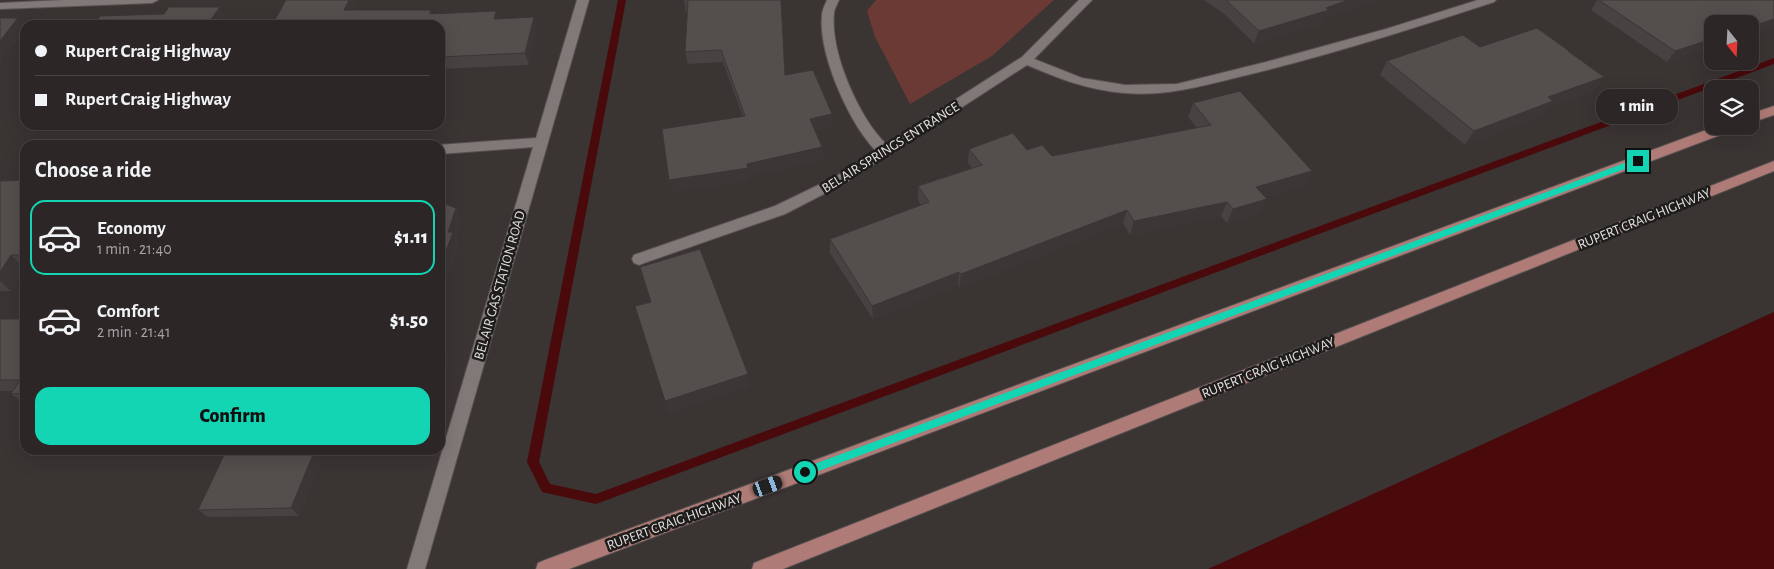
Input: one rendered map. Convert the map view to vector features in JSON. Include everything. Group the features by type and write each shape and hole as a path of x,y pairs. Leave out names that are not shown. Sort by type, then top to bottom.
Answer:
{"main road":[{"path":"1759,116 1774,110"},
{"name":"RUPERT CRAIG HIGHWAY","path":"545,569 1707,135"},
{"name":"RUPERT CRAIG HIGHWAY","path":"761,569 1774,166"}],"street":[{"path":"0,6 152,0"},
{"name":"BEL AIR GAS STATION ROAD","path":"416,569 583,0"},
{"path":"833,0 829,5 827,30 835,63 869,134 884,151"},
{"name":"BEL AIR SPRINGS ENTRANCE","path":"639,259 780,210 840,180 1026,60 1086,0"},
{"path":"1026,60 1080,82 1125,90 1177,88 1268,66 1490,0"},
{"path":"445,149 542,142"}],"shaded area":[{"path":"876,0 1054,0 992,56 910,104 875,37 867,11"},
{"path":"1774,312 1774,569 1208,569"}],"building":[{"path":"286,0 349,0 344,10 430,10 430,14 496,11 494,19 534,17 525,53 445,57 445,20 275,20"},
{"path":"688,0 781,0 785,75 813,70 832,114 810,119 822,147 747,164 748,168 669,180 662,129 745,116 721,50 685,52"},
{"path":"1226,0 1348,0 1326,8 1329,10 1259,31"},
{"path":"1599,0 1774,0 1774,19 1759,24 1759,15 1704,15 1704,42 1675,51"},
{"path":"169,7 220,7 211,20 97,20 100,16 164,14"},
{"path":"0,18 18,18 0,41"},
{"path":"1537,28 1604,77 1548,97 1553,101 1474,131 1387,61 1463,35 1480,47"},
{"path":"1240,91 1312,171 1256,187 1267,199 1233,209 1227,202 1134,221 1127,210 872,306 830,239 929,202 918,186 982,165 969,149 1013,133 1027,150 1042,145 1052,156 1211,125 1193,103"},
{"path":"20,180 20,255 11,255 0,272 0,181"},
{"path":"445,204 456,208 448,232 453,232 445,254"},
{"path":"700,249 748,374 665,401 635,306 651,302 640,267"},
{"path":"0,319 20,319 20,380 0,380"},
{"path":"20,380 20,393 11,394"},
{"path":"224,455 313,455 291,508 198,510"}],"waterway":[{"path":"622,0 533,462 546,488 596,499 1774,61"}],"route":[{"path":"805,472 1638,161"}]}
